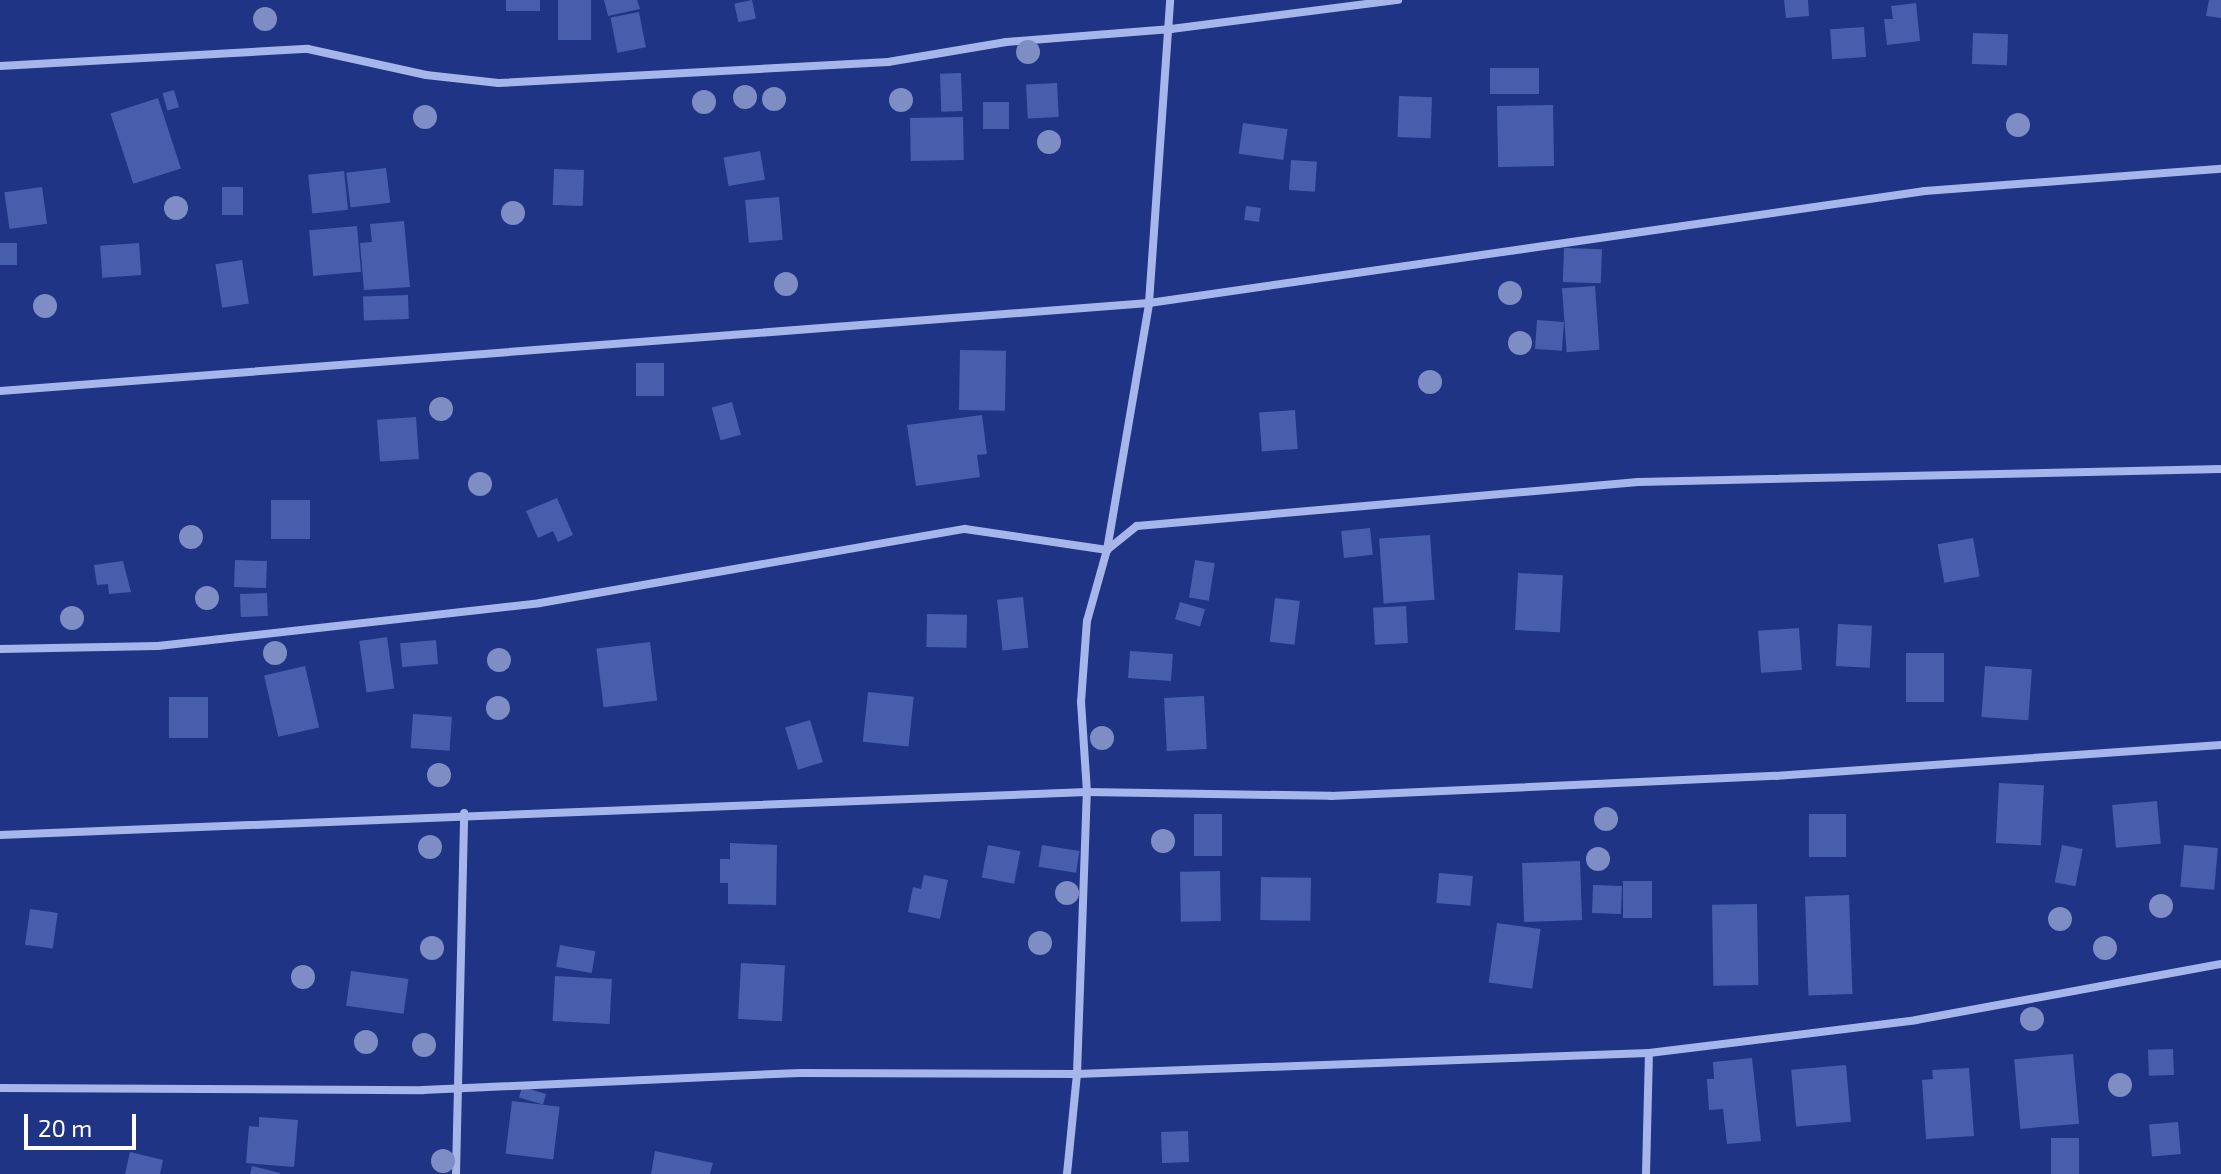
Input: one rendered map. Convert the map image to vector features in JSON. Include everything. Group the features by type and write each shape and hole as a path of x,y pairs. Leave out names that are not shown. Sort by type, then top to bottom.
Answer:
{"street":[{"path":"1067,1174 1077,1074 1087,792 1082,689 1087,621 1107,550 1149,303 1171,29 1170,0"},
{"path":"0,66 308,49 426,75 499,83 888,62 1006,42 1171,29 1398,0"},
{"path":"0,391 1149,303 1925,191 2221,169"},
{"path":"0,649 158,646 540,603 965,529 1107,550 1137,526 1638,482 2221,469"},
{"path":"0,835 464,813 1087,792 1347,796 1776,776 2221,745"},
{"path":"456,1174 461,1088 464,813"},
{"path":"0,1088 461,1088 800,1073 1077,1074 1649,1053 1916,1020 2221,964"},
{"path":"1646,1174 1649,1053"}],"building":[{"path":"506,0 540,0 540,11 506,11"},
{"path":"558,0 591,0 591,40 558,40"},
{"path":"604,0 637,0 640,9 608,16"},
{"path":"752,0 756,19 738,22 734,4"},
{"path":"1784,0 1808,0 1809,16 1786,18"},
{"path":"2209,0 2221,0 2221,18 2206,16"},
{"path":"1916,3 1920,41 1887,45 1884,19 1893,19 1891,6"},
{"path":"639,12 646,47 617,53 611,18"},
{"path":"1864,27 1866,57 1832,59 1830,29"},
{"path":"1973,33 2008,34 2007,65 1972,64"},
{"path":"1490,68 1539,68 1539,94 1490,94"},
{"path":"961,73 962,111 941,112 940,74"},
{"path":"1057,83 1059,117 1028,119 1026,85"},
{"path":"174,90 179,107 167,111 162,93"},
{"path":"1399,96 1432,97 1431,138 1398,137"},
{"path":"158,98 181,168 133,184 110,113"},
{"path":"983,102 1009,102 1009,129 983,129"},
{"path":"1553,105 1554,166 1498,167 1497,106"},
{"path":"963,117 964,160 911,161 910,118"},
{"path":"1243,123 1288,129 1283,160 1239,154"},
{"path":"760,151 765,180 729,186 724,157"},
{"path":"1291,160 1317,162 1315,192 1289,190"},
{"path":"386,168 390,203 351,208 346,173"},
{"path":"554,169 584,170 583,206 553,205"},
{"path":"344,171 348,210 312,214 308,175"},
{"path":"42,187 47,224 10,229 4,192"},
{"path":"222,187 243,187 243,215 222,215"},
{"path":"779,197 783,240 749,243 745,200"},
{"path":"1246,206 1261,208 1259,222 1244,220"},
{"path":"404,221 410,287 364,290 360,243 372,242 370,224"},
{"path":"357,226 361,272 313,276 309,230"},
{"path":"0,243 17,243 17,265 0,265"},
{"path":"139,243 141,275 102,278 100,246"},
{"path":"1564,248 1602,249 1601,283 1563,282"},
{"path":"242,260 249,303 222,308 215,264"},
{"path":"1595,286 1599,350 1567,352 1562,288"},
{"path":"408,295 409,319 364,321 363,297"},
{"path":"1537,320 1564,322 1562,351 1535,349"},
{"path":"960,350 1006,351 1005,411 959,410"},
{"path":"636,363 664,363 664,396 636,396"},
{"path":"732,402 741,435 721,440 712,407"},
{"path":"1295,410 1298,449 1262,451 1259,413"},
{"path":"982,415 987,454 977,455 980,477 916,486 907,425"},
{"path":"416,417 419,459 380,462 377,420"},
{"path":"557,498 573,535 558,542 553,531 538,538 526,511"},
{"path":"271,500 310,500 310,539 271,539"},
{"path":"1370,528 1373,555 1344,558 1341,531"},
{"path":"1430,535 1435,600 1384,603 1379,539"},
{"path":"1973,538 1980,576 1944,583 1938,544"},
{"path":"235,560 267,561 266,588 234,587"},
{"path":"1195,560 1215,563 1209,601 1189,598"},
{"path":"123,561 131,592 109,594 108,584 97,585 94,565"},
{"path":"1518,573 1563,575 1560,632 1515,630"},
{"path":"267,593 268,616 241,617 240,594"},
{"path":"1023,597 1028,648 1002,650 997,600"},
{"path":"1275,598 1300,601 1294,645 1270,642"},
{"path":"1180,602 1205,609 1200,626 1175,619"},
{"path":"1406,606 1408,643 1375,645 1373,608"},
{"path":"927,614 967,615 966,648 926,647"},
{"path":"1838,624 1872,626 1870,668 1836,666"},
{"path":"1799,628 1802,670 1761,673 1758,631"},
{"path":"387,637 394,688 367,692 359,641"},
{"path":"436,640 438,664 402,667 400,643"},
{"path":"650,642 657,701 604,707 596,649"},
{"path":"1130,651 1173,654 1171,681 1128,678"},
{"path":"1906,653 1944,653 1944,702 1906,702"},
{"path":"305,666 319,727 278,737 264,675"},
{"path":"1985,666 2032,669 2028,720 1981,717"},
{"path":"868,692 914,697 909,747 863,742"},
{"path":"1204,696 1207,749 1167,751 1164,698"},
{"path":"169,697 208,697 208,738 169,738"},
{"path":"413,714 452,717 450,751 411,748"},
{"path":"810,720 823,762 798,770 785,728"},
{"path":"1999,783 2044,785 2041,845 1996,843"},
{"path":"2157,801 2161,844 2116,848 2112,805"},
{"path":"1194,814 1222,814 1222,856 1194,856"},
{"path":"1809,814 1846,814 1846,857 1809,857"},
{"path":"730,843 777,845 776,905 728,904 728,883 720,883 720,859 730,859"},
{"path":"988,845 1020,851 1014,884 982,877"},
{"path":"1042,845 1080,851 1076,873 1039,867"},
{"path":"2062,845 2083,849 2075,886 2055,882"},
{"path":"2184,845 2218,848 2214,890 2180,887"},
{"path":"1580,861 1582,920 1524,922 1522,863"},
{"path":"1220,871 1221,921 1181,922 1180,872"},
{"path":"1439,873 1473,876 1470,906 1436,903"},
{"path":"924,875 948,880 940,919 908,912 913,887 921,889"},
{"path":"1261,877 1311,878 1310,921 1260,920"},
{"path":"1623,881 1652,881 1652,918 1623,918"},
{"path":"1593,885 1622,886 1621,914 1592,913"},
{"path":"1849,895 1852,994 1808,995 1805,897"},
{"path":"1757,904 1758,985 1713,986 1712,905"},
{"path":"30,909 58,913 53,949 25,945"},
{"path":"1497,923 1541,929 1532,989 1489,982"},
{"path":"560,945 595,951 592,973 556,967"},
{"path":"741,963 785,965 782,1021 738,1019"},
{"path":"351,971 408,979 404,1014 346,1006"},
{"path":"555,976 612,979 610,1024 553,1021"},
{"path":"2173,1049 2174,1075 2149,1076 2148,1050"},
{"path":"2073,1054 2079,1124 2020,1129 2014,1059"},
{"path":"1752,1058 1761,1141 1727,1144 1723,1109 1709,1110 1707,1079 1714,1079 1713,1062"},
{"path":"1846,1065 1851,1122 1796,1127 1791,1070"},
{"path":"1969,1068 1974,1136 1926,1139 1922,1080 1933,1079 1932,1070"},
{"path":"522,1087 546,1094 543,1104 519,1098"},
{"path":"512,1101 560,1107 553,1159 506,1154"},
{"path":"259,1117 298,1120 294,1167 246,1163 249,1126 259,1127"},
{"path":"2178,1122 2181,1154 2152,1156 2149,1125"},
{"path":"1188,1131 1189,1162 1162,1163 1161,1132"},
{"path":"2051,1138 2079,1138 2079,1174 2051,1174"},
{"path":"655,1151 713,1163 710,1174 651,1174"},
{"path":"130,1152 163,1160 160,1174 125,1174"},
{"path":"252,1166 280,1173 280,1174 250,1174"}]}
